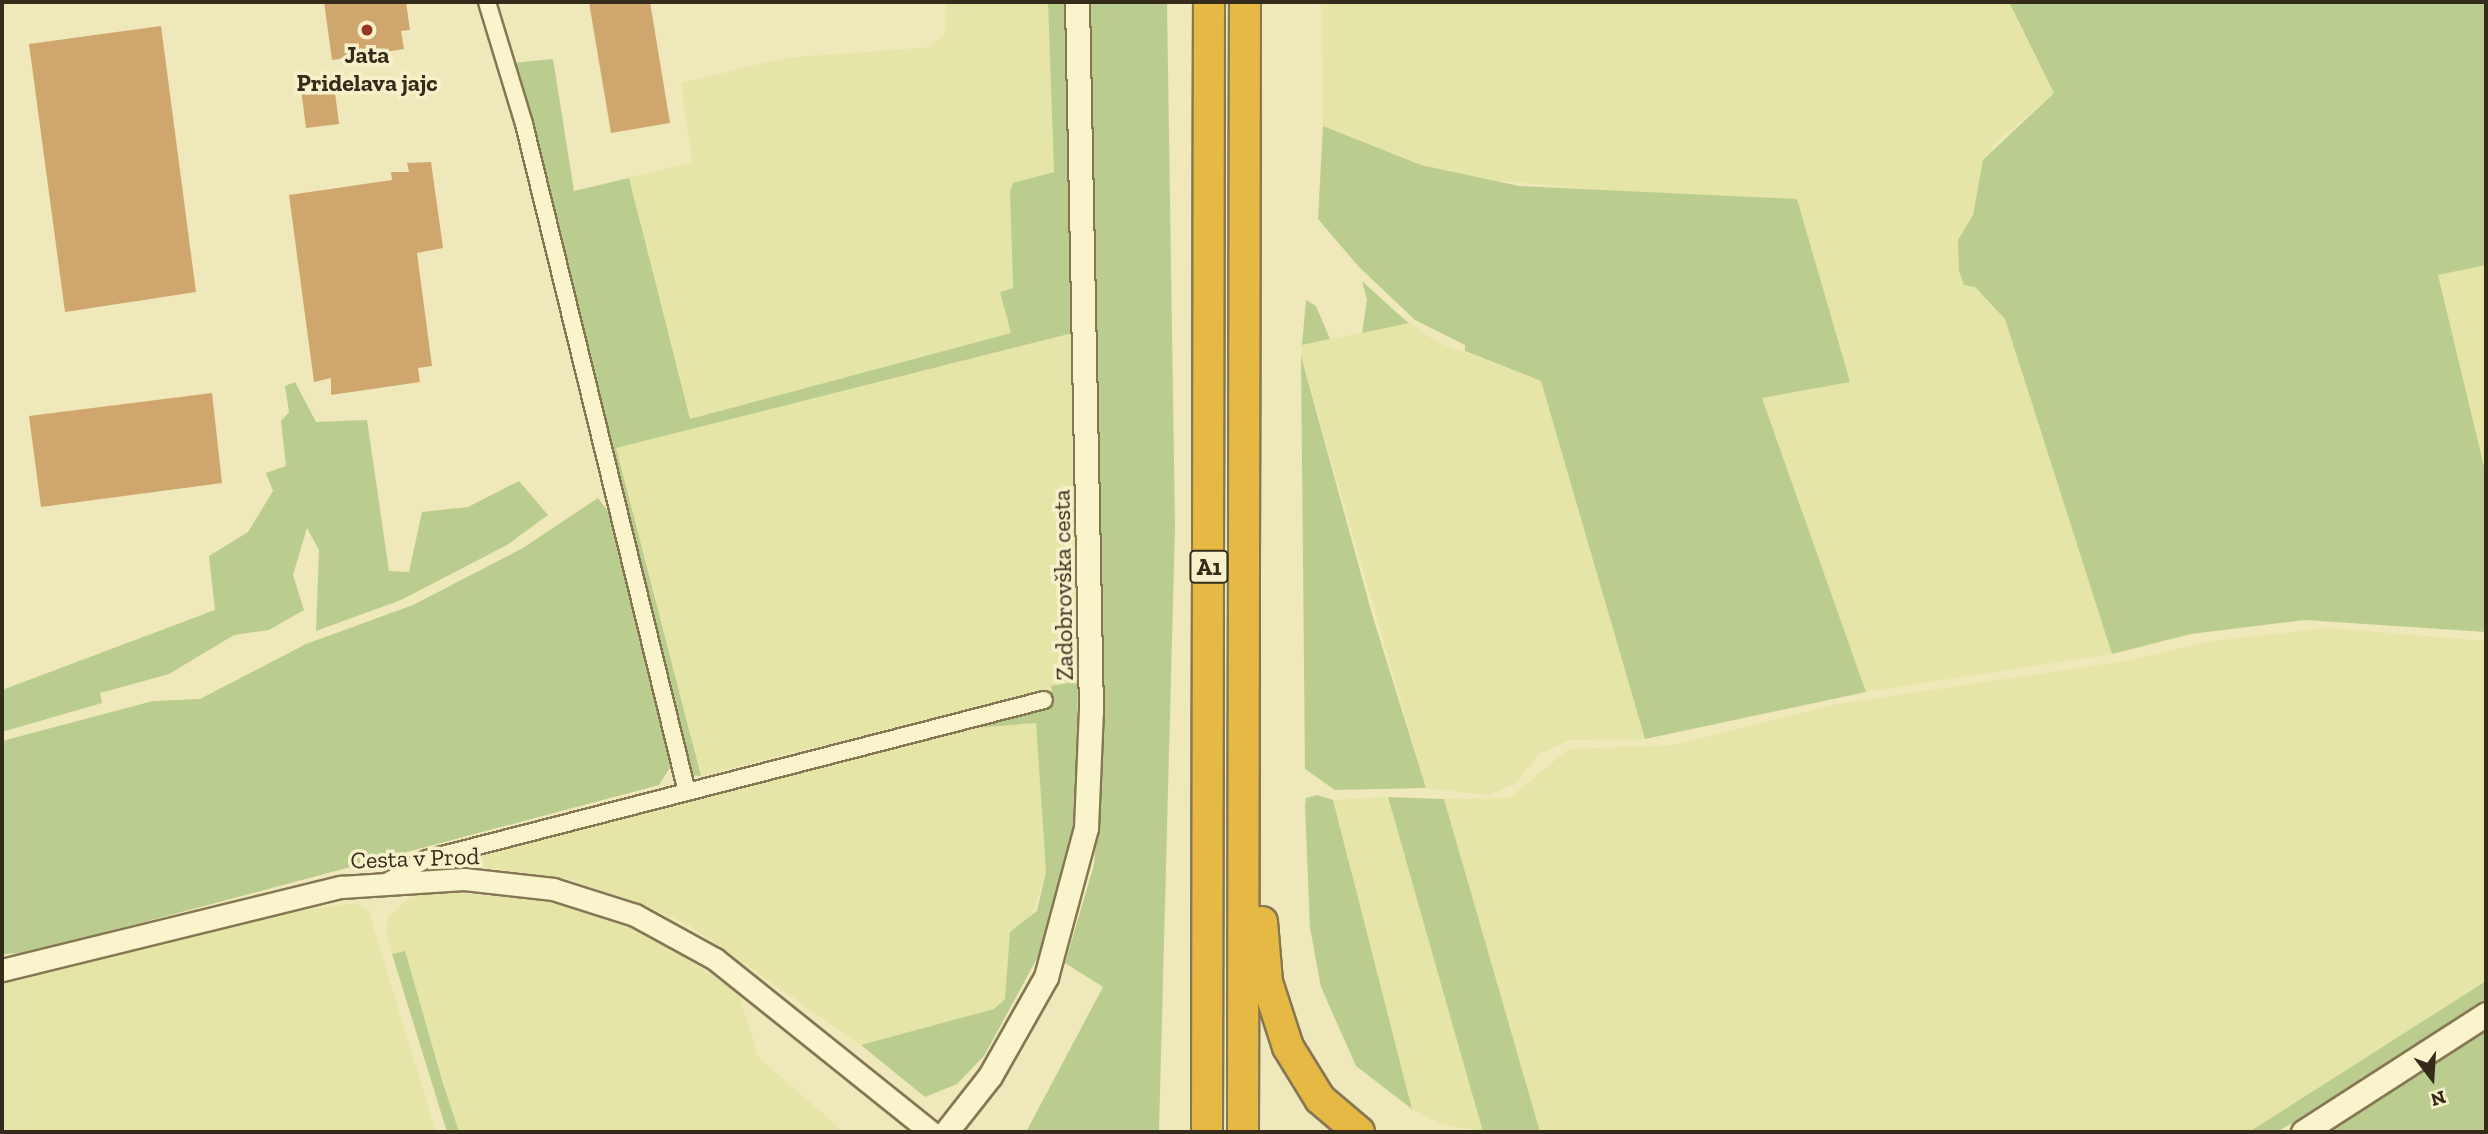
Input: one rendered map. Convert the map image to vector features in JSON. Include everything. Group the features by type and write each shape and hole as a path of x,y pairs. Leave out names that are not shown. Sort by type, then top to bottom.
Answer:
{"highway":[{"name":"A1","path":"1206,1132 1209,2"},
{"name":"A1","path":"1243,1132 1245,2"},
{"path":"1244,802 1261,866 1264,963 1280,1028 1320,1099 1359,1132"}],"main road":[{"name":"Zadobrovška cesta","path":"946,1132 990,1076 1046,977 1086,828 1091,711 1077,2"},
{"path":"2303,1132 2486,1014"}],"street":[{"path":"487,2 524,124 687,788"},
{"path":"388,881 427,859 687,788 1044,700"},
{"name":"Cesta v Prod","path":"2,970 275,899 388,881 464,879 534,886 658,926 734,974 931,1132"}],"green space":[{"path":"946,2 1048,2 1054,172 1010,192 1013,288 1001,292 1011,333 690,420 629,178 692,162 681,83 785,58 931,47 945,33"},
{"path":"1048,2 1065,2 1073,333 616,448 701,776 691,775 512,63 553,59 574,191 629,178 690,419 1011,333 1000,292 1013,288 1010,192 1013,183 1054,172"},
{"path":"1090,2 1167,2 1175,527 1159,1132 1026,1132 1103,987 1065,963 1094,865 1103,745"},
{"path":"1321,2 2009,2 2054,93 1992,146 1966,236 1958,240 1975,287 2005,319 2112,654 1866,692 1762,397 1812,390 1601,190 1480,179 1421,165 1323,126"},
{"path":"2009,2 2486,2 2486,265 2438,275 2486,475 2486,632 2305,620 2191,634 2112,654 2005,319 1975,287 1964,285 1959,271 1958,240 1973,215 1983,160 2054,93"},
{"path":"1323,126 1421,165 1519,186 1797,199 1850,382 1762,398 1866,692 1645,739 1541,381 1465,351 1465,345 1415,320 1359,267 1318,219"},
{"path":"2486,265 2486,475 2438,275"},
{"path":"1362,281 1409,323 1362,333 1367,300"},
{"path":"1306,300 1316,306 1330,339 1302,345"},
{"path":"1409,323 1437,342 1541,381 1645,739 1570,740 1539,754 1516,783 1488,795 1426,788 1301,356 1302,345"},
{"path":"1073,333 1078,681 701,776 616,448"},
{"path":"1301,356 1372,614 1426,788 1335,790 1305,769"},
{"path":"295,382 316,422 367,420 389,571 409,572 422,512 468,507 519,481 548,515 507,545 401,600 316,631 319,550 307,528 293,575 304,610 269,630 234,635 169,674 100,693 102,703 2,732 2,690 215,610 209,556 248,532 273,491 266,473 286,466 281,421 289,412 285,386"},
{"path":"598,498 613,518 670,751 671,766 659,785 27,953 2,954 2,741 153,701 200,699 306,644 413,605 523,548"},
{"path":"2329,628 2486,641 2486,981 2412,1030 2249,1132 1540,1132 1444,799 1509,798 1569,749 1675,745 1837,704 2126,661 2212,641"},
{"path":"1078,681 1075,826 1047,940 984,1056 957,1084 925,1097 861,1045 994,1009 1005,999 1010,932 1037,911 1046,872 1036,723 947,730 1054,705 1051,686"},
{"path":"1036,722 1046,872 1005,999 995,1009 902,1036 861,1045 687,924 631,900 568,879 463,864 463,858 947,730"},
{"path":"1317,795 1333,800 1412,1109 1356,1066 1321,987 1310,928 1305,806 1306,798"},
{"path":"1388,797 1483,1132 1440,1124 1412,1109 1333,800"},
{"path":"1388,797 1444,799 1540,1132 1483,1132"},
{"path":"444,892 549,901 642,931 674,949 739,994 758,1057 844,1132 459,1132 404,951 392,954 386,933 388,917 410,897"},
{"path":"355,903 368,909 436,1132 2,1132 2,979 229,921"},
{"path":"405,951 459,1132 447,1132 392,954"},
{"path":"2486,981 2486,998 2354,1084 2277,1132 2249,1132"},
{"path":"2486,1028 2486,1132 2327,1132 2402,1082"}],"building":[{"name":"Jata Pridelava jajc","path":"324,2 406,2 410,30 401,31 404,49 332,60"},
{"path":"589,2 650,2 670,123 611,133"},
{"path":"161,26 196,292 65,312 29,44"},
{"path":"333,77 339,124 306,128 300,81"},
{"path":"431,162 443,248 417,253 432,366 418,368 420,382 331,395 331,378 314,382 289,195 392,180 391,172 409,172 407,163"},
{"path":"212,393 222,483 41,507 29,416"}],"place":[{"name":"Jata Pridelava jajc","path":"367,30"}]}
